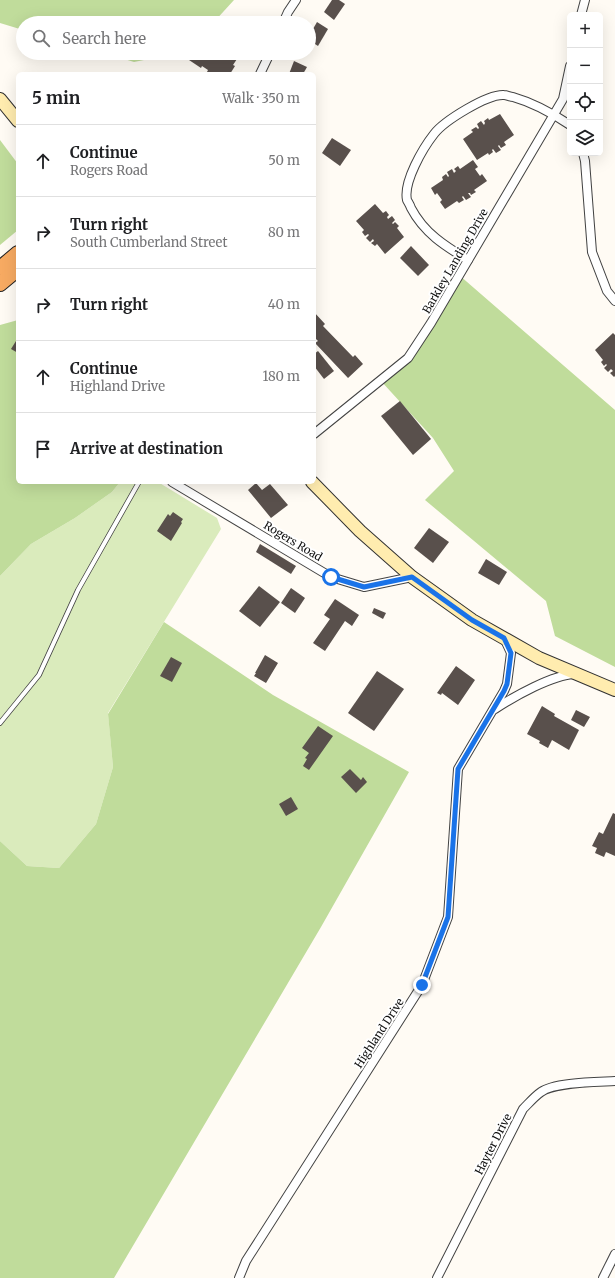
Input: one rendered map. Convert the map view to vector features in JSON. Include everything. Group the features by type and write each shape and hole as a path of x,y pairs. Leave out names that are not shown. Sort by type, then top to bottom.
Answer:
{"highway":[{"path":"0,268 16,256"},
{"path":"0,284 16,271"}],"main road":[{"path":"0,99 16,119"},
{"path":"314,484 360,531 412,577 472,620 539,658 615,690"}],"street":[{"path":"286,16 296,0"},
{"path":"582,12 584,0"},
{"path":"261,72 267,60"},
{"name":"Barkley Landing Drive","path":"316,432 408,358 431,323 554,115 563,99 567,80"},
{"path":"468,260 432,235 417,219 407,199 409,178 420,155 434,133 459,114 486,99 504,95 527,101 567,123"},
{"path":"584,156 592,252 607,292 615,301"},
{"name":"Rogers Road","path":"175,484 331,577 364,587 412,577"},
{"name":"Highland Drive","path":"239,1278 246,1261 422,985 448,917 458,769 494,709 507,684 511,653 510,648 504,638"},
{"path":"494,709 516,695 569,674 576,674"},
{"name":"Hayter Drive","path":"437,1278 523,1109 542,1091 560,1086 581,1083 615,1082"},
{"path":"603,1278 615,1254"}],"lane":[{"path":"0,723 39,676 78,590 138,484"}],"green space":[{"path":"0,0 234,0 219,16 16,16 16,28 0,23"},
{"path":"128,60 144,60 134,62"},
{"path":"0,140 16,161 16,232 0,245"},
{"path":"459,275 615,410 615,667 555,636 546,601 425,500 454,471 433,438 381,381 408,358"},
{"path":"16,321 16,484 118,484 112,492 75,518 31,544 0,576 0,325"},
{"path":"118,484 161,484 217,518 221,529 108,713 113,767 96,824 59,868 27,866 0,841 0,576 31,544 75,518 112,492"},
{"path":"164,622 273,695 409,772 321,927 114,1278 0,1278 0,841 27,866 59,868 96,824 113,767 108,714"}],"building":[{"path":"332,0 339,0 345,4 334,20 324,12"},
{"path":"317,22 328,29 318,46 316,45"},
{"path":"189,60 236,60 231,72 207,72 208,70 202,66 201,68"},
{"path":"294,61 307,67 304,72 290,72"},
{"path":"500,114 514,135 504,142 506,145 501,148 499,145 498,146 501,150 496,153 493,149 493,152 489,155 488,153 477,160 463,139 473,132 471,130 476,127 478,129 479,128 477,124 481,121 484,125 484,121 488,118 489,120"},
{"path":"332,138 351,150 340,166 322,153"},
{"path":"473,160 478,167 475,169 480,176 482,174 487,181 474,190 476,192 471,195 468,193 471,197 466,200 463,196 462,197 464,200 459,203 457,201 445,209 440,202 442,200 437,193 435,195 431,188 443,180 442,177 446,174 448,177 449,176 447,172 452,169 454,173 456,171 454,169 458,166 460,169"},
{"path":"375,204 383,213 386,211 389,215 387,217 388,219 392,216 395,220 392,223 393,224 395,222 399,226 397,228 404,237 385,254 377,244 375,246 371,243 374,241 373,239 370,242 366,238 369,235 368,234 365,236 362,232 364,230 356,221"},
{"path":"411,246 429,265 418,276 400,258"},
{"path":"316,314 325,324 323,326 353,357 355,355 363,364 348,378 316,344 318,341 316,339"},
{"path":"613,333 615,335 614,377 610,373 613,371 611,369 608,372 604,368 607,365 606,364 604,366 601,362 603,360 595,350"},
{"path":"16,341 16,352 11,349"},
{"path":"318,351 334,371 324,379 316,369 316,352"},
{"path":"400,401 431,439 413,455 381,416"},
{"path":"255,484 257,484 262,490 270,484 288,505 271,518 248,490"},
{"path":"173,512 183,519 171,541 157,531 168,514 170,516"},
{"path":"429,528 449,542 433,563 414,548"},
{"path":"260,544 296,566 291,574 256,552"},
{"path":"486,559 507,572 499,585 478,573"},
{"path":"259,586 280,602 260,627 239,611"},
{"path":"291,588 305,598 295,613 281,603"},
{"path":"335,599 359,615 352,626 345,621 325,651 313,643 330,619 324,615"},
{"path":"374,608 386,613 383,619 372,613"},
{"path":"265,655 278,663 266,683 254,676"},
{"path":"171,657 182,663 172,682 160,676"},
{"path":"456,666 475,680 458,705 442,693 441,695 437,693"},
{"path":"377,671 404,689 374,731 348,713"},
{"path":"542,706 555,714 554,716 579,730 569,750 552,740 548,748 539,743 540,741 527,734"},
{"path":"576,710 590,717 584,727 571,720"},
{"path":"318,726 333,736 309,770 303,766 307,759 305,758 309,753 302,748"},
{"path":"350,769 361,780 363,777 367,782 356,793 341,777"},
{"path":"291,797 298,809 286,816 279,804"},
{"path":"613,813 615,814 615,856 606,852 604,857 595,853 597,848 592,846 599,832 603,834"}],"route":[{"path":"331,577 364,587 412,577 472,620 504,638 510,648 511,659 507,684 504,691 458,769 448,917 422,985"}]}
